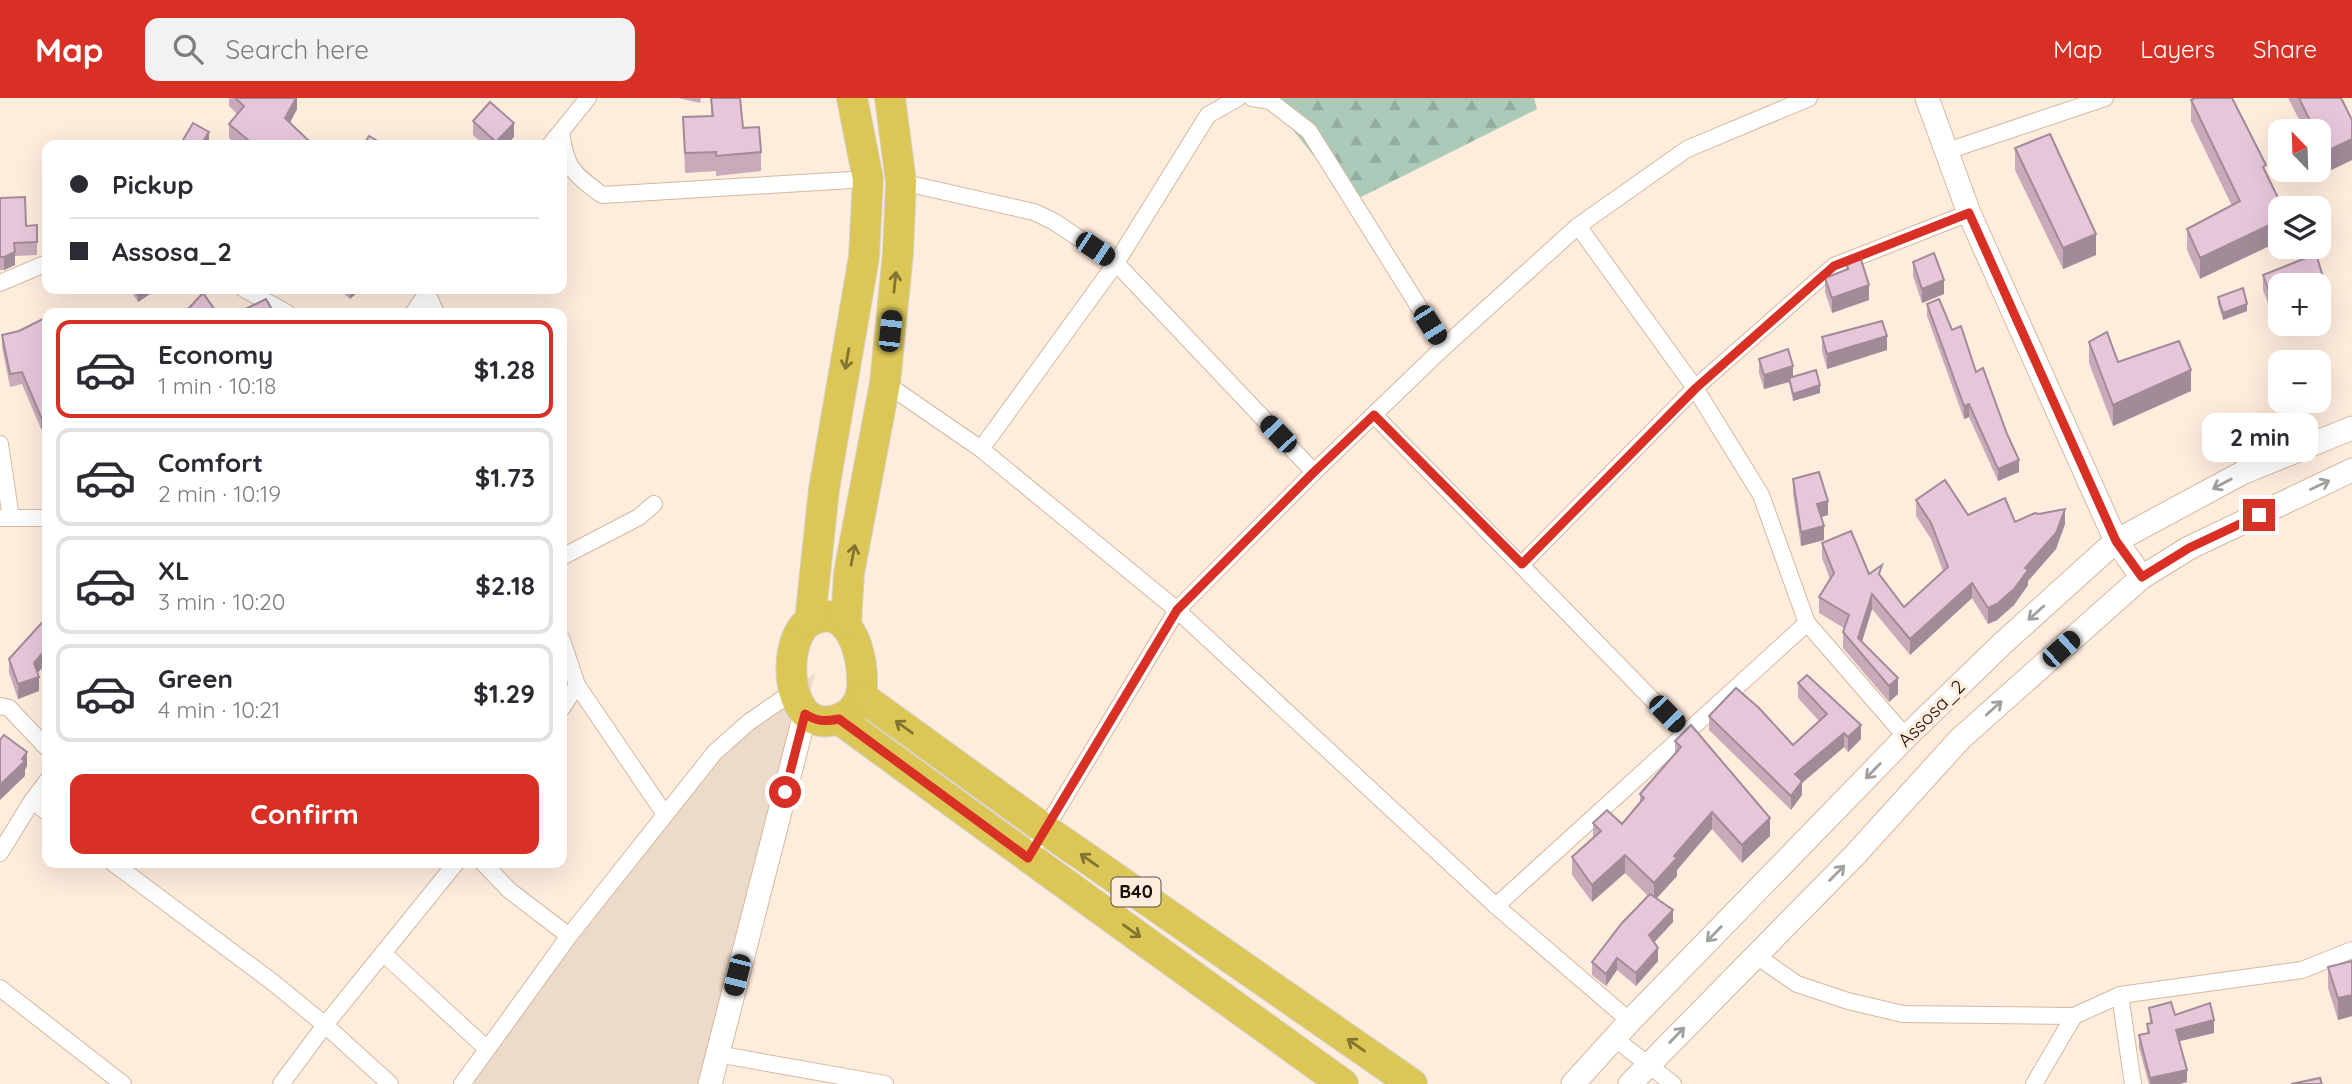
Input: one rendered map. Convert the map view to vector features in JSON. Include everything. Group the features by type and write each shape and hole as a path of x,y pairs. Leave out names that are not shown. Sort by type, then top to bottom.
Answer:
{"highway":[{"path":"810,621 824,489 864,257 868,179 852,98"},
{"path":"839,719 856,708 862,697 859,658 846,623 849,573 885,383 898,253 901,182 890,98"},
{"path":"799,703 793,658 801,629 818,617 838,618 846,623"},
{"name":"B40","path":"862,697 1046,830 1412,1084"},
{"name":"B40","path":"799,703 815,720 839,719 1343,1084"}],"street":[{"path":"554,140 588,98"},
{"path":"981,449 1116,263 1209,115 1238,98"},
{"path":"1252,98 1269,101 1309,131 1444,347"},
{"path":"1028,858 1177,610 1314,472 1444,347 1578,226 1687,149 1808,98"},
{"path":"1927,98 1969,213 2116,541 2142,577"},
{"path":"1947,151 2105,98"},
{"path":"561,132 562,140"},
{"path":"567,161 576,174 602,195 868,179"},
{"path":"901,182 1034,212 1053,221 1116,263 1314,472"},
{"path":"1522,564 1696,388 1834,266 1969,213"},
{"path":"1578,226 1696,388 1761,495 1808,623 1906,737"},
{"path":"0,283 42,265"},
{"path":"253,294 278,308"},
{"path":"885,383 981,449 1177,610 1496,906 1622,1029 1648,1065 1673,1084"},
{"path":"1374,415 1685,733"},
{"name":"Assosa_2","path":"1573,1084 1622,1029 1906,737 2003,643 2116,541 2242,473 2352,428"},
{"path":"0,444 5,518 42,518"},
{"name":"Assosa_2","path":"1630,1084 1854,856 1959,739 2142,577 2189,548 2352,470"},
{"path":"567,553 639,517 654,505"},
{"path":"1496,906 1808,623"},
{"path":"567,655 577,685 664,813"},
{"path":"567,700 577,685"},
{"path":"462,1084 569,936 715,752 749,722 799,703"},
{"path":"710,1084 799,703"},
{"path":"0,706 9,708 42,743"},
{"path":"0,853 42,788"},
{"path":"32,801 42,808"},
{"path":"120,868 275,984 390,1084"},
{"path":"281,1084 325,1025 452,868"},
{"path":"488,868 509,890 569,936"},
{"path":"1755,955 1797,984 1848,1001 1903,1014 2074,1016 2120,995 2302,970 2352,950"},
{"path":"383,953 488,1049"},
{"path":"0,988 123,1084"},
{"path":"2120,995 2133,1084"},
{"path":"2034,1084 2074,1016"},
{"path":"718,1054 885,1084"}],"shaded area":[{"path":"815,673 713,1084 457,1084 711,757"}],"green space":[{"path":"1267,98 1534,98 1537,109 1351,202"}],"building":[{"path":"235,98 296,98 285,118 308,140 248,140 229,124 244,106"},
{"path":"711,98 740,98 743,128 759,127 761,152 716,156 716,152 685,153 683,117 713,116"},
{"path":"2232,98 2266,165 2263,167 2268,182 2277,196 2268,196 2268,226 2200,258 2187,229 2240,201 2191,100"},
{"path":"2299,98 2341,98 2352,120 2352,139 2331,149 2331,119 2309,119"},
{"path":"490,102 514,123 498,140 494,140 473,121"},
{"path":"193,123 209,132 204,140 183,140"},
{"path":"2050,134 2096,234 2063,248 2015,148"},
{"path":"25,197 26,226 37,225 37,242 14,243 15,252 0,257 0,198"},
{"path":"1859,253 1869,285 1832,298 1825,278 1848,269 1846,258"},
{"path":"1934,253 1944,280 1922,289 1913,262"},
{"path":"2303,259 2318,259 2322,273 2268,273"},
{"path":"2268,273 2268,289 2263,275"},
{"path":"2243,288 2247,304 2223,313 2218,297"},
{"path":"204,294 214,308 189,308"},
{"path":"266,299 271,308 247,308"},
{"path":"1939,299 1952,330 1961,326 1976,372 1983,368 2019,460 1998,469 1969,404 1964,406 1927,304"},
{"path":"42,320 41,417 22,372 10,374 2,335 19,331"},
{"path":"1882,321 1887,336 1827,354 1822,337"},
{"path":"2107,332 2118,362 2179,341 2191,370 2113,405 2089,342"},
{"path":"1788,349 1793,366 1764,375 1759,359"},
{"path":"1816,370 1820,385 1793,394 1789,378"},
{"path":"1819,472 1828,501 1817,504 1824,526 1801,532 1793,479"},
{"path":"1945,480 1968,515 2005,498 2015,522 2035,513 2065,509 2056,533 2025,568 2028,570 2014,589 1988,608 1972,583 1910,639 1872,594 1858,638 1898,678 1889,686 1843,632 1849,615 1819,597 1834,573 1822,543 1851,531 1869,574 1882,565 1879,574 1904,607 1948,567 1931,523 1916,500"},
{"path":"42,623 42,654 34,663 39,677 18,684 9,659"},
{"path":"1807,675 1861,725 1848,737 1844,733 1795,774 1802,781 1791,796 1709,716 1736,688 1759,708 1793,745 1827,714 1798,683"},
{"path":"1691,725 1770,818 1742,845 1712,812 1654,883 1625,855 1592,885 1572,857 1601,831 1593,823 1607,810 1622,824 1644,798 1640,794 1681,747 1675,741"},
{"path":"4,735 27,752 22,759 25,761 0,785 0,740"},
{"path":"1650,894 1673,910 1649,935 1658,948 1636,973 1617,958 1606,974 1592,962 1622,923"},
{"path":"2352,961 2352,995 2338,998 2328,967"},
{"path":"2171,1002 2175,1015 2210,1003 2214,1020 2176,1030 2187,1070 2150,1078 2139,1035 2149,1033 2147,1024 2152,1023 2149,1008"},
{"path":"2320,1078 2322,1084 2291,1084"}],"route":[{"path":"785,792 805,714 815,720 839,719 1028,858 1177,610 1374,415 1522,564 1696,388 1834,266 1969,213 2116,541 2142,577 2189,548 2259,515"}]}
